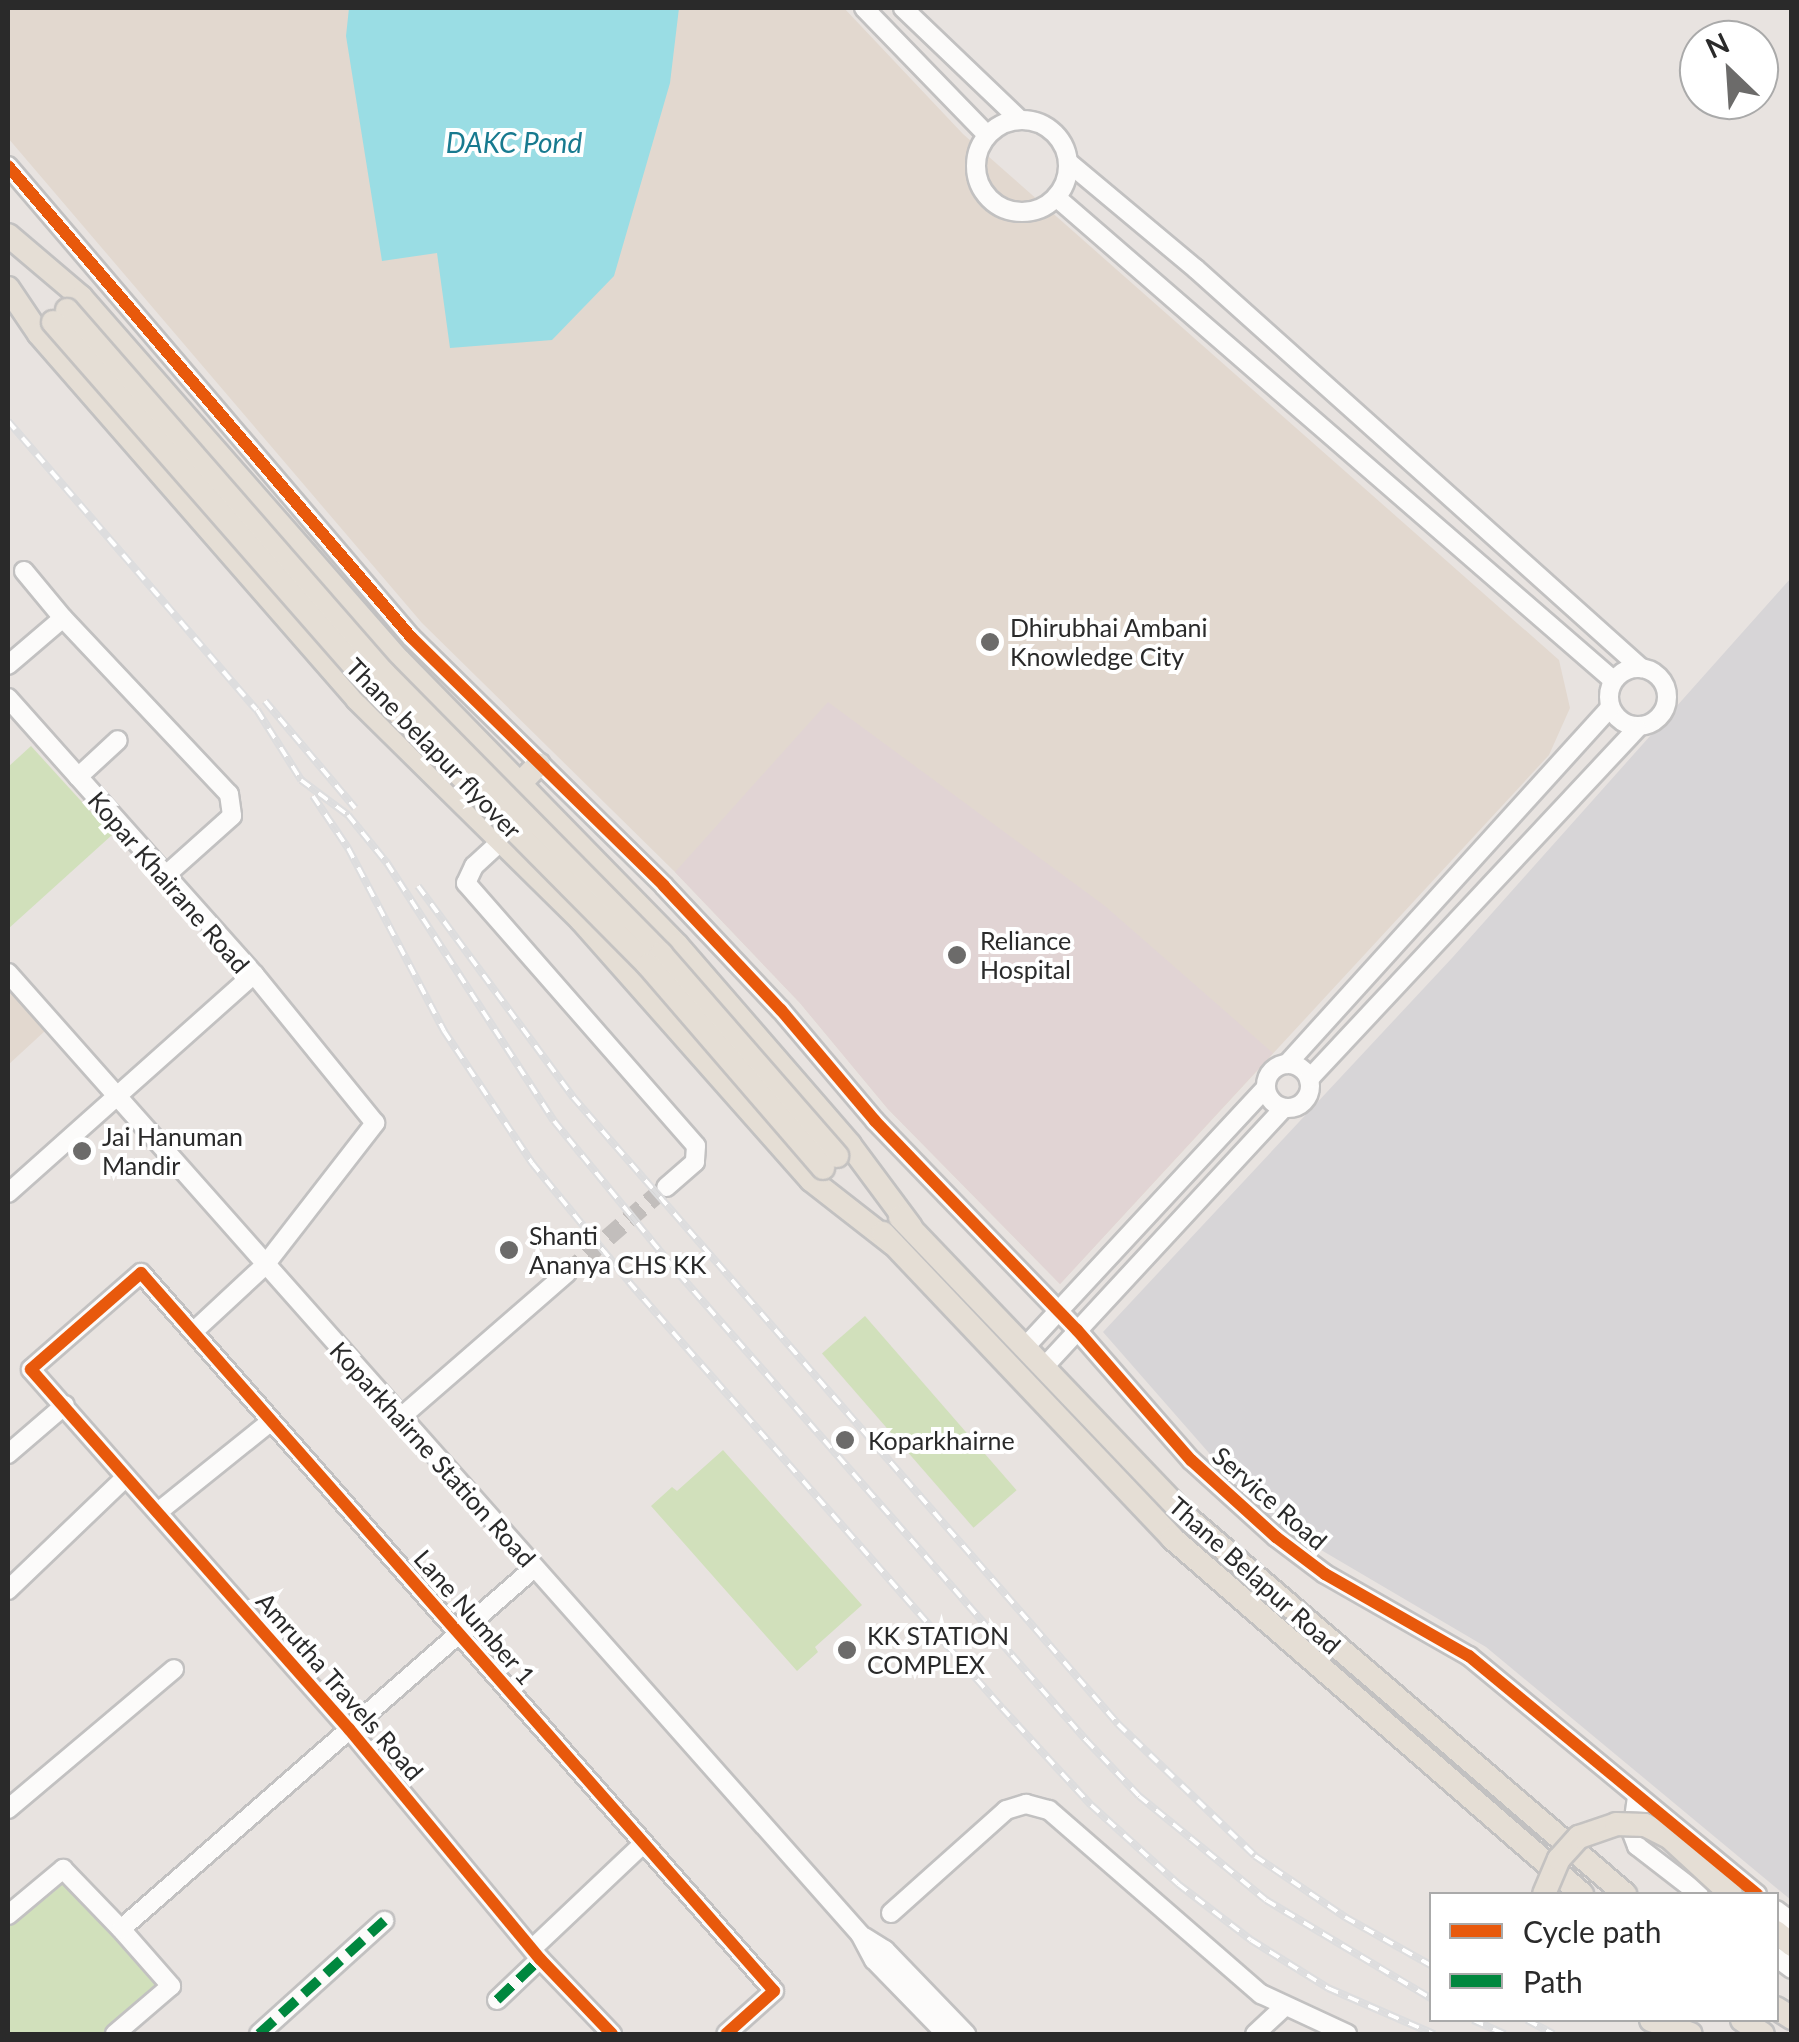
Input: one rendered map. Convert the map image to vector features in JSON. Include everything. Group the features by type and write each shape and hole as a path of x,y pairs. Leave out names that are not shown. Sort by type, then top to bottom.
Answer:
{"main road":[{"path":"8,237 60,316"},
{"path":"8,237 81,298 398,660 677,945 850,1145 912,1228"},
{"path":"8,274 60,316"},
{"path":"8,288 39,334 357,699 637,980 811,1180 893,1244"},
{"name":"Thane belapur flyover","path":"60,316 371,685 648,966 830,1162"},
{"path":"481,824 539,764"},
{"path":"830,1162 912,1228"},
{"path":"830,1162 893,1244"},
{"name":"Thane Belapur Road","path":"912,1228 1204,1533 1623,1892"},
{"name":"Thane Belapur Road","path":"893,1244 1172,1538 1580,1892"},
{"path":"1545,1892 1559,1859 1579,1837 1616,1824 1645,1826 1669,1837 1729,1892"},
{"path":"1658,2022 1691,2034"}],"street":[{"path":"864,8 987,136"},
{"path":"903,8 1020,120"},
{"path":"1044,1366 1284,1108 1305,1100 1309,1079 1636,728 1661,714 1667,696 1661,679 1641,668 1196,269 1068,162 1057,136 1034,121 1008,122 987,136 976,161 976,175 989,198 1023,212 1056,197 1068,162"},
{"name":"Service Road","path":"8,166 411,636 781,1010 875,1120 1078,1330 1192,1460 1276,1537 1325,1574 1469,1656 1755,1892"},
{"path":"1056,197 1614,680"},
{"path":"24,570 63,618 233,802 232,816 166,876"},
{"path":"8,665 63,618"},
{"path":"1025,1347 1266,1088 1270,1074 1287,1064 1610,708 1614,680 1626,670 1641,668"},
{"name":"Kopar Khairane Road","path":"8,698 254,974 8,1193"},
{"path":"1610,708 1620,720 1636,728"},
{"path":"78,777 118,740"},
{"path":"558,782 474,866 466,883 696,1146 695,1162 666,1187"},
{"name":"Koparkhairne Station Road","path":"8,974 860,1934 874,1960 951,2032"},
{"path":"193,1332 265,1265 376,1123 254,974"},
{"path":"1287,1064 1300,1068 1309,1079"},
{"path":"1266,1088 1272,1100 1284,1108"},
{"name":"Lane Number 1","path":"31,1369 141,1273 774,1992 726,2034"},
{"path":"400,1418 567,1273"},
{"name":"Amrutha Travels Road","path":"31,1369 350,1729 537,1954 612,2034"},
{"path":"8,1454 66,1406"},
{"path":"158,1512 272,1421"},
{"path":"8,1590 126,1477"},
{"path":"121,1928 534,1568"},
{"path":"8,1809 174,1669"},
{"path":"1637,1797 1632,1834 1637,1846 1696,1892"},
{"path":"891,1913 1006,1810 1026,1804 1048,1810 1220,1962 1283,2008 1347,2034"},
{"path":"497,2000 644,1844"},
{"path":"8,1915 63,1868 121,1928 171,1986 115,2034"},
{"path":"259,2034 384,1921"},
{"path":"1255,2034 1283,2008"}],"shaded area":[{"name":"Dhirubhai Ambani Knowledge City","path":"8,8 844,8 963,134 1559,660 1570,708 1549,755 1060,1284 888,1109 800,1003 675,872 422,623 8,138"},
{"path":"1791,578 1791,1900 1486,1647 1265,1517 1103,1332 1452,958"},
{"name":"Reliance Hospital","path":"828,702 1105,906 1273,1053 1060,1284 888,1109 800,1003 675,872"},
{"path":"8,986 46,1030 8,1065"}],"green space":[{"path":"31,746 112,835 8,929 8,767"},
{"path":"865,1316 1017,1490 974,1528 822,1353"},
{"path":"723,1450 862,1605 815,1647 818,1652 797,1671 651,1506 672,1487 677,1491"},
{"path":"67,1875 162,1984 103,2034 8,2034 8,1926"}],"water":[{"name":"DAKC Pond","path":"349,8 679,8 670,83 614,276 552,340 450,348 437,253 382,261 346,36"}],"tunnel":[{"path":"567,1273 666,1187"}],"railway":[{"path":"8,421 257,710 301,780 348,815 387,863 554,1121 679,1274 1086,1740 1139,1796 1266,1900 1429,1997"},
{"path":"265,701 355,808"},
{"path":"313,796 348,848 444,1031 532,1163 629,1282 1002,1708 1091,1805 1178,1884 1251,1940 1328,1988 1434,2034"},
{"path":"418,886 573,1097 1118,1724 1255,1856 1345,1917 1429,1964"},
{"path":"1478,2022 1505,2034"},
{"path":"1531,2022 1553,2034"}],"marked path":[{"path":"259,2034 384,1921"},
{"path":"497,2000 540,1959"}],"cycle path":[{"path":"8,166 411,637 664,886 781,1010 875,1121 1077,1330 1191,1460 1276,1537 1325,1574 1469,1656 1755,1892"},
{"path":"612,2034 540,1959 349,1729 31,1369 141,1273 774,1991 726,2034"}],"place":[{"name":"Dhirubhai Ambani Knowledge City","path":"990,642"},
{"name":"Reliance Hospital","path":"957,955"},
{"name":"Jai Hanuman Mandir","path":"82,1151"},
{"name":"Shanti Ananya CHS KK","path":"509,1250"},
{"name":"Koparkhairne","path":"845,1440"},
{"name":"KK STATION COMPLEX","path":"847,1650"}]}
